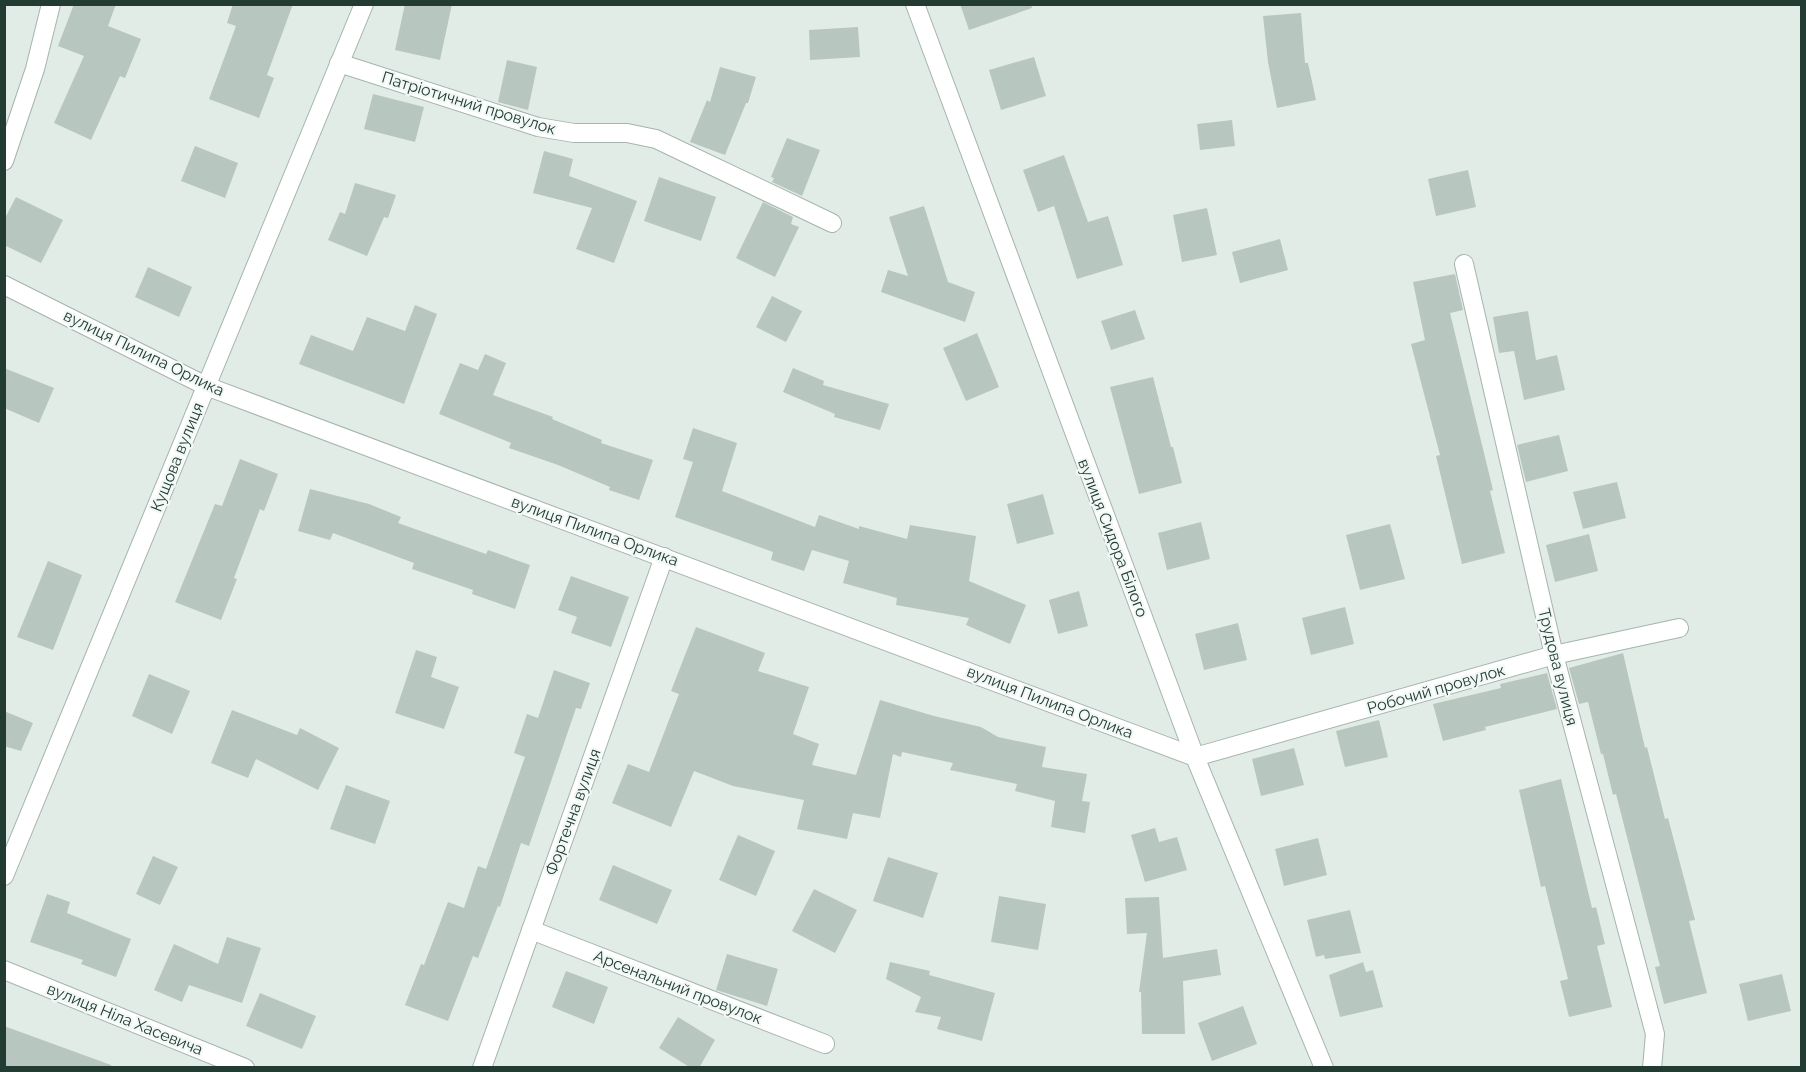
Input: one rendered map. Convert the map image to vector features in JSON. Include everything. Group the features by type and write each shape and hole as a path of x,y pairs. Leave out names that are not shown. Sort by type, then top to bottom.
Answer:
{"street":[{"path":"4,161 35,69 51,4"},
{"name":"Кущова вулиця","path":"4,876 363,4"},
{"name":"вулиця Сидора Білого","path":"915,4 1195,757 1324,1068"},
{"name":"Патріотичний провулок","path":"339,63 538,127 574,133 627,134 656,139 832,224"},
{"name":"Трудова вулиця","path":"1464,264 1554,655 1655,1034 1652,1068"},
{"name":"вулиця Пилипа Орлика","path":"4,285 206,386 1195,757"},
{"name":"Фортечна вулиця","path":"482,1068 664,557"},
{"name":"Робочий провулок","path":"1195,757 1554,655 1679,628"},
{"name":"Арсенальний провулок","path":"531,930 825,1044"},
{"name":"вулиця Ніла Хасевича","path":"4,970 245,1068"}],"building":[{"path":"74,4 116,4 108,26 141,39 125,78 120,76 91,140 54,123 84,56 58,46"},
{"path":"233,4 293,4 267,75 274,78 259,118 209,99 236,26 227,23"},
{"path":"405,4 452,4 440,60 395,50"},
{"path":"960,4 1031,4 1032,8 969,30"},
{"path":"1301,13 1305,63 1308,63 1316,100 1277,108 1268,62 1263,16"},
{"path":"858,27 860,57 810,60 809,30"},
{"path":"1034,57 1046,96 1001,110 989,70"},
{"path":"507,60 537,67 528,110 498,102"},
{"path":"720,67 756,77 748,103 746,103 725,155 690,142 707,100 710,102"},
{"path":"373,94 424,107 415,142 364,129"},
{"path":"1232,120 1235,146 1200,150 1197,124"},
{"path":"787,138 820,150 802,196 772,182 774,178 771,177"},
{"path":"195,146 238,163 225,198 181,181"},
{"path":"544,151 573,159 569,176 637,201 614,263 576,249 592,208 533,193"},
{"path":"1064,155 1088,222 1108,216 1123,265 1077,279 1054,206 1038,212 1023,170"},
{"path":"1468,170 1476,207 1436,216 1428,179"},
{"path":"659,177 716,197 701,241 644,221"},
{"path":"355,183 396,195 388,218 384,217 367,256 328,240 340,212 345,214"},
{"path":"16,197 63,220 41,263 4,245 4,220"},
{"path":"763,202 793,217 791,224 799,227 775,277 736,258"},
{"path":"924,206 948,282 975,292 965,322 881,292 888,270 908,276 889,217"},
{"path":"1207,208 1217,255 1182,262 1173,215"},
{"path":"1280,239 1288,270 1240,283 1232,252"},
{"path":"148,267 192,287 179,317 135,297"},
{"path":"1455,274 1463,310 1450,313 1493,490 1490,491 1505,553 1462,564 1436,456 1440,455 1411,344 1425,340 1413,282"},
{"path":"772,296 802,311 786,342 756,327"},
{"path":"415,305 437,314 404,404 299,364 311,335 353,351 367,317 405,331"},
{"path":"1135,310 1145,339 1111,350 1101,321"},
{"path":"1528,311 1536,360 1557,355 1565,390 1524,400 1514,351 1499,353 1493,317"},
{"path":"977,333 999,387 966,401 943,348"},
{"path":"485,354 506,363 493,395 553,417 552,419 602,440 601,443 653,460 639,500 609,490 610,487 558,465 509,448 511,443 439,414 460,363 478,370"},
{"path":"4,368 54,388 39,423 4,408"},
{"path":"793,368 824,381 823,385 889,404 880,430 834,417 835,414 783,392"},
{"path":"1153,377 1182,483 1139,494 1110,387"},
{"path":"693,428 737,443 722,491 815,527 819,515 859,529 859,526 907,539 910,525 976,536 969,581 1026,605 1010,644 966,625 969,618 896,605 897,598 843,583 849,561 812,550 804,571 771,560 773,552 675,517 693,462 683,459"},
{"path":"1559,435 1568,471 1526,482 1517,445"},
{"path":"240,459 278,474 264,511 260,509 221,620 175,602 215,504 222,506"},
{"path":"1617,482 1626,518 1583,529 1573,492"},
{"path":"310,489 369,504 401,517 398,523 486,554 488,550 530,565 515,609 472,594 473,590 412,569 414,563 333,533 330,540 298,531"},
{"path":"1043,494 1054,534 1017,544 1007,504"},
{"path":"1201,522 1210,559 1167,570 1158,533"},
{"path":"1390,524 1405,579 1360,590 1346,535"},
{"path":"1589,534 1598,571 1555,582 1546,545"},
{"path":"48,561 82,575 53,650 17,637"},
{"path":"571,576 629,597 611,647 571,633 577,617 558,610"},
{"path":"1079,591 1088,626 1058,634 1049,600"},
{"path":"1345,607 1354,644 1311,655 1302,618"},
{"path":"1238,623 1247,660 1204,670 1195,634"},
{"path":"696,627 765,653 758,671 809,687 793,734 819,744 812,765 856,775 880,700 981,727 998,737 1046,747 1042,767 1087,774 1082,801 1090,802 1085,833 1051,827 1055,801 1015,791 1017,784 950,770 953,763 902,752 901,757 893,754 880,818 853,813 847,839 797,829 804,800 733,786 694,771 671,827 612,803 628,764 649,772 679,694 671,691"},
{"path":"416,650 437,657 431,677 459,687 444,729 395,713"},
{"path":"1623,653 1645,748 1647,747 1665,819 1668,818 1695,920 1689,921 1707,993 1664,1004 1655,967 1660,966 1616,794 1613,795 1588,702 1579,704 1569,668"},
{"path":"554,670 590,683 581,709 576,708 529,846 521,843 500,907 498,906 478,958 473,956 448,1021 405,1005 421,964 424,965 448,902 464,908 478,866 486,869 525,757 514,753 527,714 538,718"},
{"path":"1547,673 1557,709 1485,727 1486,730 1443,741 1433,704 1501,688 1500,684"},
{"path":"149,674 190,691 172,734 132,716"},
{"path":"232,710 297,735 300,728 339,748 318,790 256,759 248,778 211,763"},
{"path":"4,711 33,723 21,751 4,746"},
{"path":"1379,720 1388,757 1345,767 1336,731"},
{"path":"1294,748 1304,785 1261,796 1252,759"},
{"path":"1561,779 1592,908 1596,907 1605,944 1597,946 1612,1007 1569,1017 1560,981 1568,979 1545,886 1541,887 1519,790"},
{"path":"346,785 390,801 375,844 330,829"},
{"path":"1155,828 1159,842 1177,837 1187,870 1145,882 1131,835"},
{"path":"738,835 775,851 756,896 719,880"},
{"path":"1318,838 1327,875 1284,886 1275,849"},
{"path":"153,856 178,867 160,905 136,894"},
{"path":"888,857 938,873 923,918 873,901"},
{"path":"613,865 672,890 657,924 599,900"},
{"path":"814,889 857,910 835,953 792,931"},
{"path":"47,894 70,902 67,913 131,939 116,977 81,964 83,960 30,942"},
{"path":"999,896 1046,904 1038,950 991,942"},
{"path":"1159,897 1163,958 1217,949 1221,975 1183,981 1185,1034 1142,1034 1141,992 1139,992 1147,933 1127,934 1125,898"},
{"path":"1350,910 1361,953 1325,959 1324,955 1316,957 1307,920"},
{"path":"227,937 261,948 242,1003 189,985 182,1002 154,990 174,944 218,964"},
{"path":"727,954 778,969 767,1006 716,990"},
{"path":"890,962 930,971 929,975 995,993 982,1041 937,1029 941,1017 915,1012 921,997 886,979"},
{"path":"1363,962 1366,972 1373,970 1383,1007 1340,1017 1329,975"},
{"path":"566,971 608,987 594,1024 552,1007"},
{"path":"1782,974 1791,1011 1748,1021 1739,984"},
{"path":"260,993 316,1016 302,1049 246,1026"},
{"path":"1243,1006 1257,1044 1212,1061 1198,1023"},
{"path":"678,1017 715,1040 699,1068 691,1068 659,1048"},
{"path":"4,1026 111,1065 110,1068 4,1068"}]}
